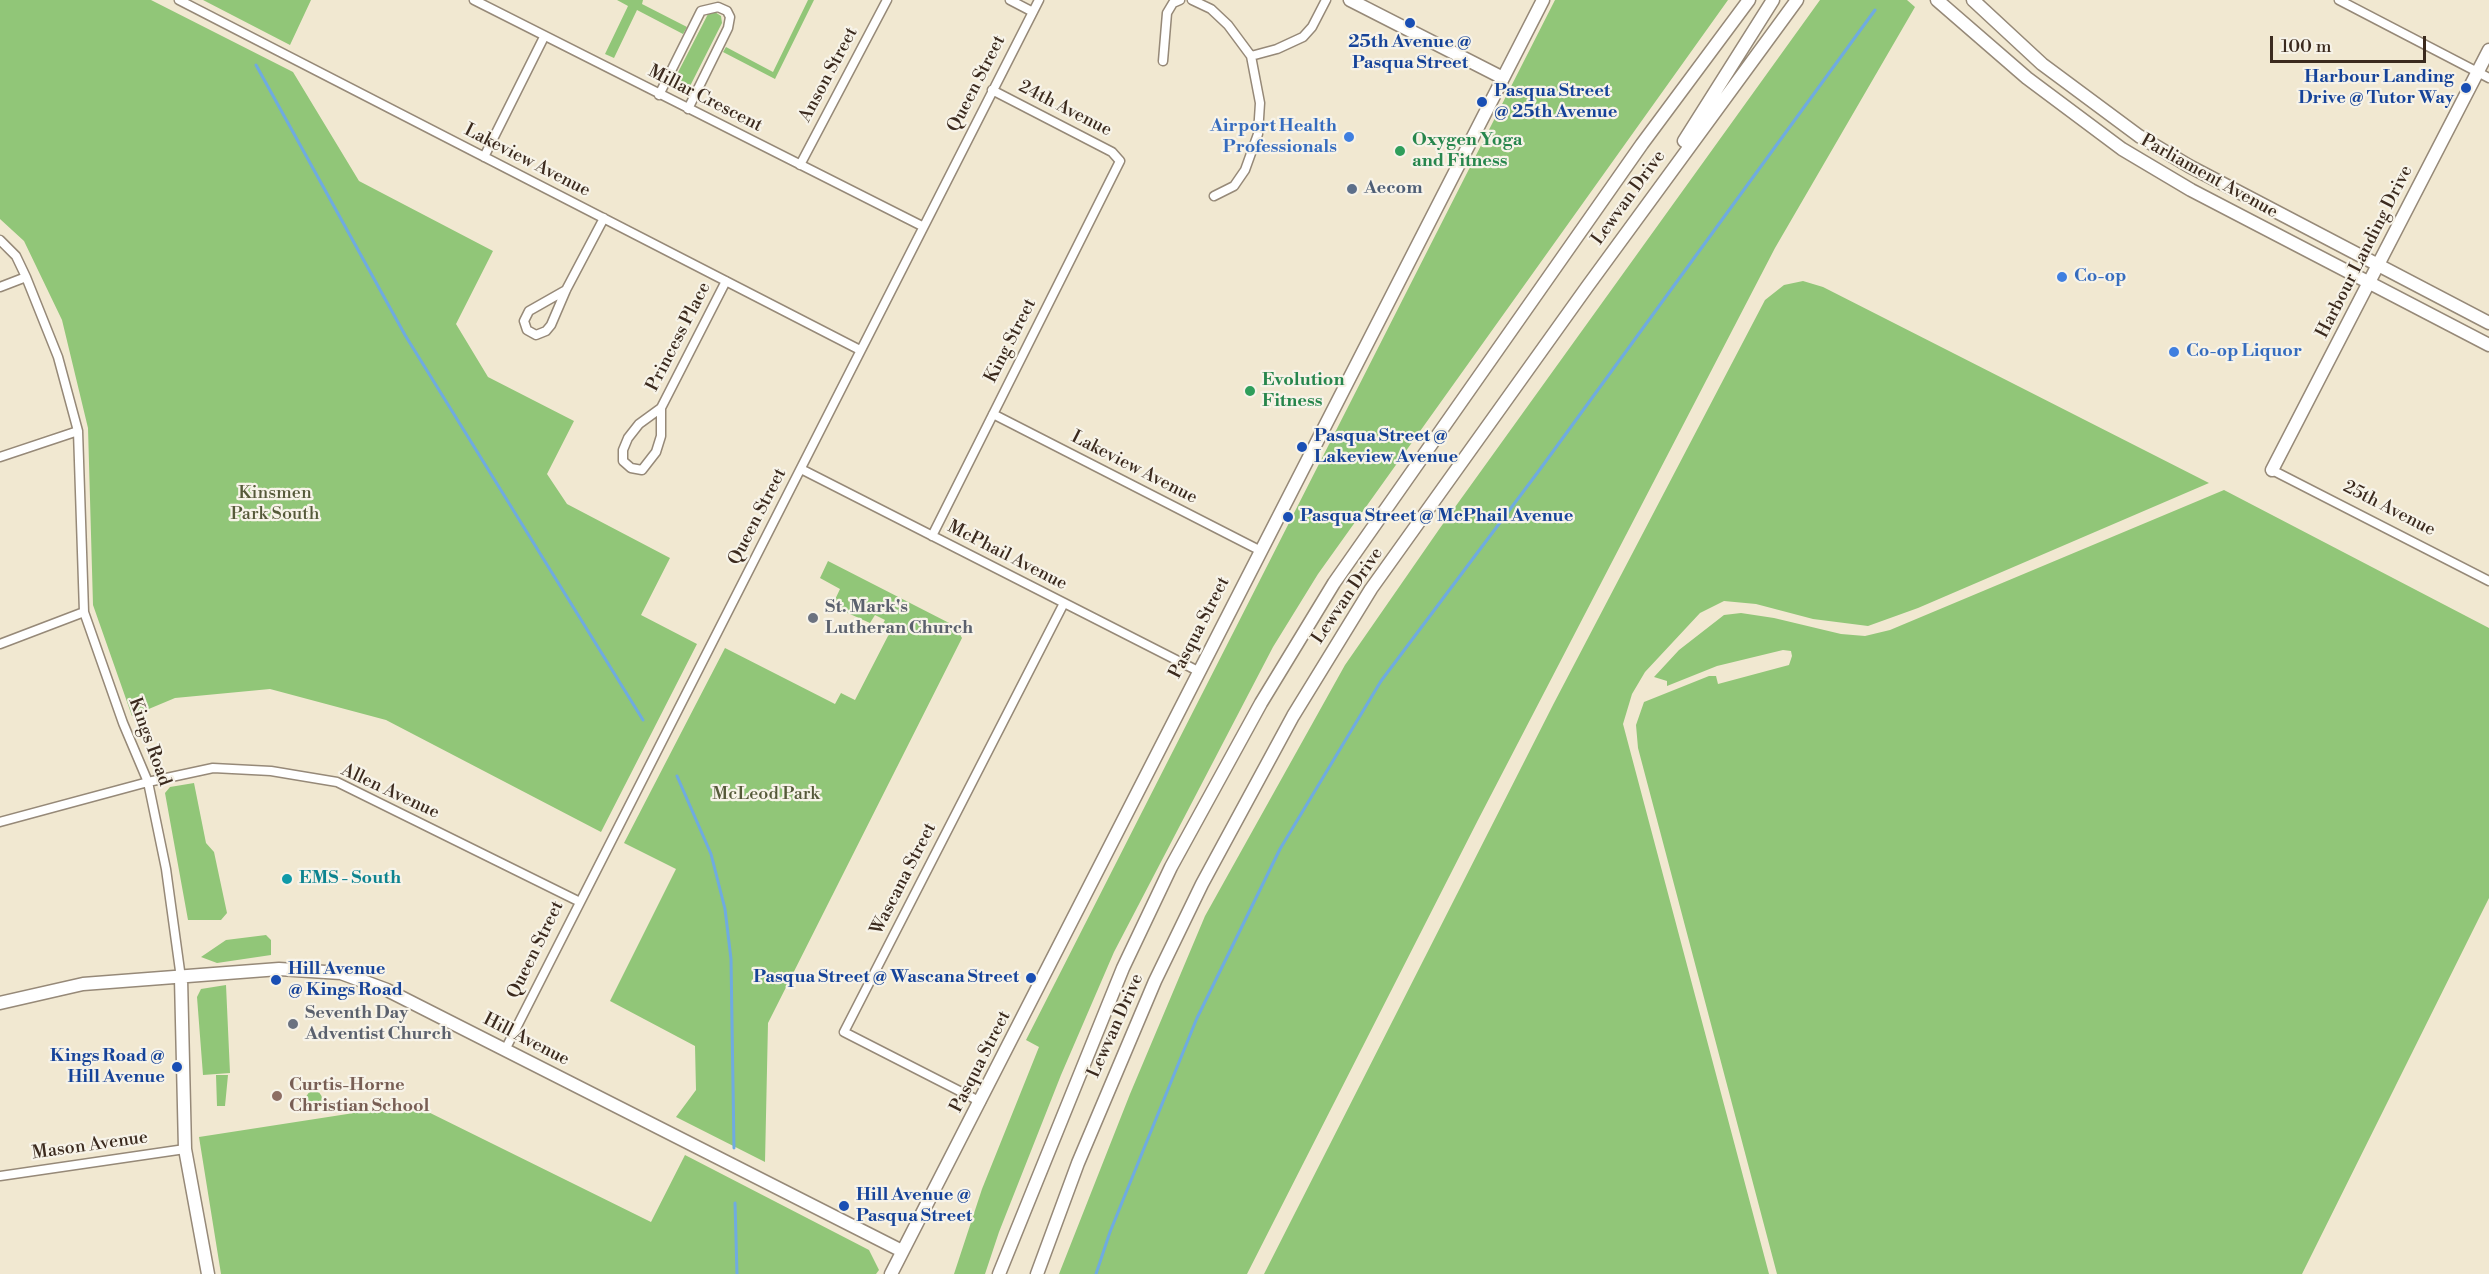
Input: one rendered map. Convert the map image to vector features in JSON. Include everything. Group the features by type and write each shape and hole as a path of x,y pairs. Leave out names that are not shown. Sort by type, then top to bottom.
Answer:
{"main road":[{"path":"1350,0 1503,78"},
{"name":"Pasqua Street","path":"891,1274 981,1102 1198,671 1544,0"},
{"name":"Lewvan Drive","path":"999,1274 1123,968 1172,867 1261,703 1340,574 1642,144 1749,0"},
{"path":"1640,213 1731,63 1773,0"},
{"name":"Lewvan Drive","path":"1037,1274 1078,1163 1155,981 1202,884 1293,716 1371,589 1640,213 1797,0"},
{"name":"Parliament Avenue","path":"1937,0 2027,78 2122,149 2191,190 2489,345"},
{"name":"Parliament Avenue","path":"1973,0 2042,64 2139,136 2189,166 2489,323"},
{"name":"Harbour Landing Drive","path":"2272,470 2378,265 2483,75 2489,50"},
{"name":"Hill Avenue","path":"0,1003 83,984 279,969 341,973 387,990 902,1251"},
{"name":"Kings Road","path":"181,978 185,1149 208,1274"}],"street":[{"name":"Lakeview Avenue","path":"179,0 860,350"},
{"name":"Millar Crescent","path":"474,0 922,226"},
{"name":"Anson Street","path":"800,165 887,0"},
{"path":"1010,0 1033,12"},
{"name":"Queen Street","path":"504,1050 1039,0"},
{"path":"1163,61 1167,13 1173,3 1180,0"},
{"path":"1192,0 1211,9 1228,25 1251,56 1260,103 1258,134 1252,154 1234,186 1214,196"},
{"path":"1251,56 1277,50 1303,37 1312,27 1326,0"},
{"path":"2339,0 2483,75"},
{"path":"659,94 701,11 718,7 727,11 730,17 728,28 688,109"},
{"path":"484,157 544,36"},
{"name":"24th Avenue","path":"992,90 1112,152 1120,160"},
{"name":"King Street","path":"932,536 1120,160"},
{"path":"566,290 529,311 524,321 527,330 537,335 546,331 604,219"},
{"name":"Kings Road","path":"0,240 16,255 26,277 58,357 78,430 84,612 123,723 148,782 166,869 181,978"},
{"path":"0,287 26,277"},
{"name":"Princess Place","path":"661,408 661,436 650,464 642,470 631,468 623,461 623,450 628,438 639,424 661,408 726,281"},
{"name":"Lakeview Avenue","path":"993,414 1261,551"},
{"path":"0,457 78,430"},
{"name":"McPhail Avenue","path":"801,469 1198,671"},
{"name":"25th Avenue","path":"2272,470 2489,580"},
{"name":"Wascana Street","path":"981,1102 844,1032 1064,603"},
{"path":"0,644 84,612"},
{"name":"Allen Avenue","path":"0,822 148,782 213,768 271,771 337,782 578,902"},
{"name":"Mason Avenue","path":"0,1176 185,1149"}],"green space":[{"name":"Kinsmen Park South","path":"0,0 151,0 293,72 359,181 493,251 456,324 488,377 574,421 547,474 567,504 670,558 641,615 697,644 601,832 386,720 270,689 175,698 132,716 93,605 88,428 62,320 24,241 0,219"},
{"path":"203,0 311,0 290,45"},
{"path":"617,0 643,0 642,4 687,27 683,34 637,10 614,58 605,54 628,6"},
{"path":"808,0 814,0 775,79 723,52 726,47 773,72"},
{"path":"1555,0 1728,0 1318,574 1273,647 1114,952 1061,1075 999,1232 985,1274 954,1274 982,1189 1039,1047 1026,1040"},
{"path":"1820,0 1907,0 1915,7 1775,248 1478,820 1247,1274 1059,1274 1130,1094 1205,916 1345,665 1440,528"},
{"path":"715,12 721,16 722,23 686,94 671,86 708,14"},
{"path":"1803,281 1823,287 2209,483 1918,608 1868,626 1813,619 1756,604 1724,601 1700,613 1645,672 1632,694 1623,724 1769,1274 1264,1274 1554,703 1765,300 1784,285"},
{"path":"2224,490 2489,628 2489,898 2302,1274 1777,1274 1638,748 1636,725 1644,702 1709,676 1716,676 1718,684 1789,665 1791,651 1783,650 1717,666 1667,686 1667,681 1654,677 1679,650 1724,615 1741,613 1774,618 1841,634 1865,636 1890,630"},
{"name":"McLeod Park","path":"828,561 955,626 962,638 768,1023 765,1162 676,1117 696,1090 695,1046 610,1001 676,869 624,843 725,648 835,704 841,693 855,700 889,634 880,629 885,620 875,615 870,623 832,606 840,589 820,578"},
{"path":"194,783 206,843 214,852 227,913 221,920 188,920 165,793 170,787"},
{"path":"266,935 271,940 271,955 217,963 201,957 226,940"},
{"path":"226,985 230,1073 203,1075 197,997 201,989"},
{"path":"216,1075 228,1075 225,1106 217,1106"},
{"path":"314,1091 322,1099 314,1107 306,1099"},
{"path":"412,1104 651,1222 685,1155 869,1250 879,1270 876,1274 221,1274 199,1137"}],"waterway":[{"path":"1096,1274 1110,1232 1197,1018 1280,849 1381,681 1538,472 1875,10"},
{"path":"256,65 405,335 643,720"},
{"path":"677,776 711,854 725,909 731,959 734,1148"},
{"path":"735,1203 737,1274"}],"place":[{"name":"25th Avenue @ Pasqua Street","path":"1410,23"},
{"name":"Harbour Landing Drive @ Tutor Way","path":"2466,88"},
{"name":"Pasqua Street @ 25th Avenue","path":"1482,102"},
{"name":"Airport Health Professionals","path":"1349,137"},
{"name":"Oxygen Yoga and Fitness","path":"1400,151"},
{"name":"Aecom","path":"1352,189"},
{"name":"Co-op","path":"2062,277"},
{"name":"Co-op Liquor","path":"2174,352"},
{"name":"Evolution Fitness","path":"1250,391"},
{"name":"Pasqua Street @ Lakeview Avenue","path":"1302,447"},
{"name":"Pasqua Street @ McPhail Avenue","path":"1288,517"},
{"name":"St. Mark's Lutheran Church","path":"813,618"},
{"name":"EMS - South","path":"287,879"},
{"name":"Pasqua Street @ Wascana Street","path":"1031,978"},
{"name":"Hill Avenue @ Kings Road","path":"276,980"},
{"name":"Seventh Day Adventist Church","path":"293,1024"},
{"name":"Kings Road @ Hill Avenue","path":"177,1067"},
{"name":"Curtis-Horne Christian School","path":"277,1096"},
{"name":"Hill Avenue @ Pasqua Street","path":"844,1206"}]}
